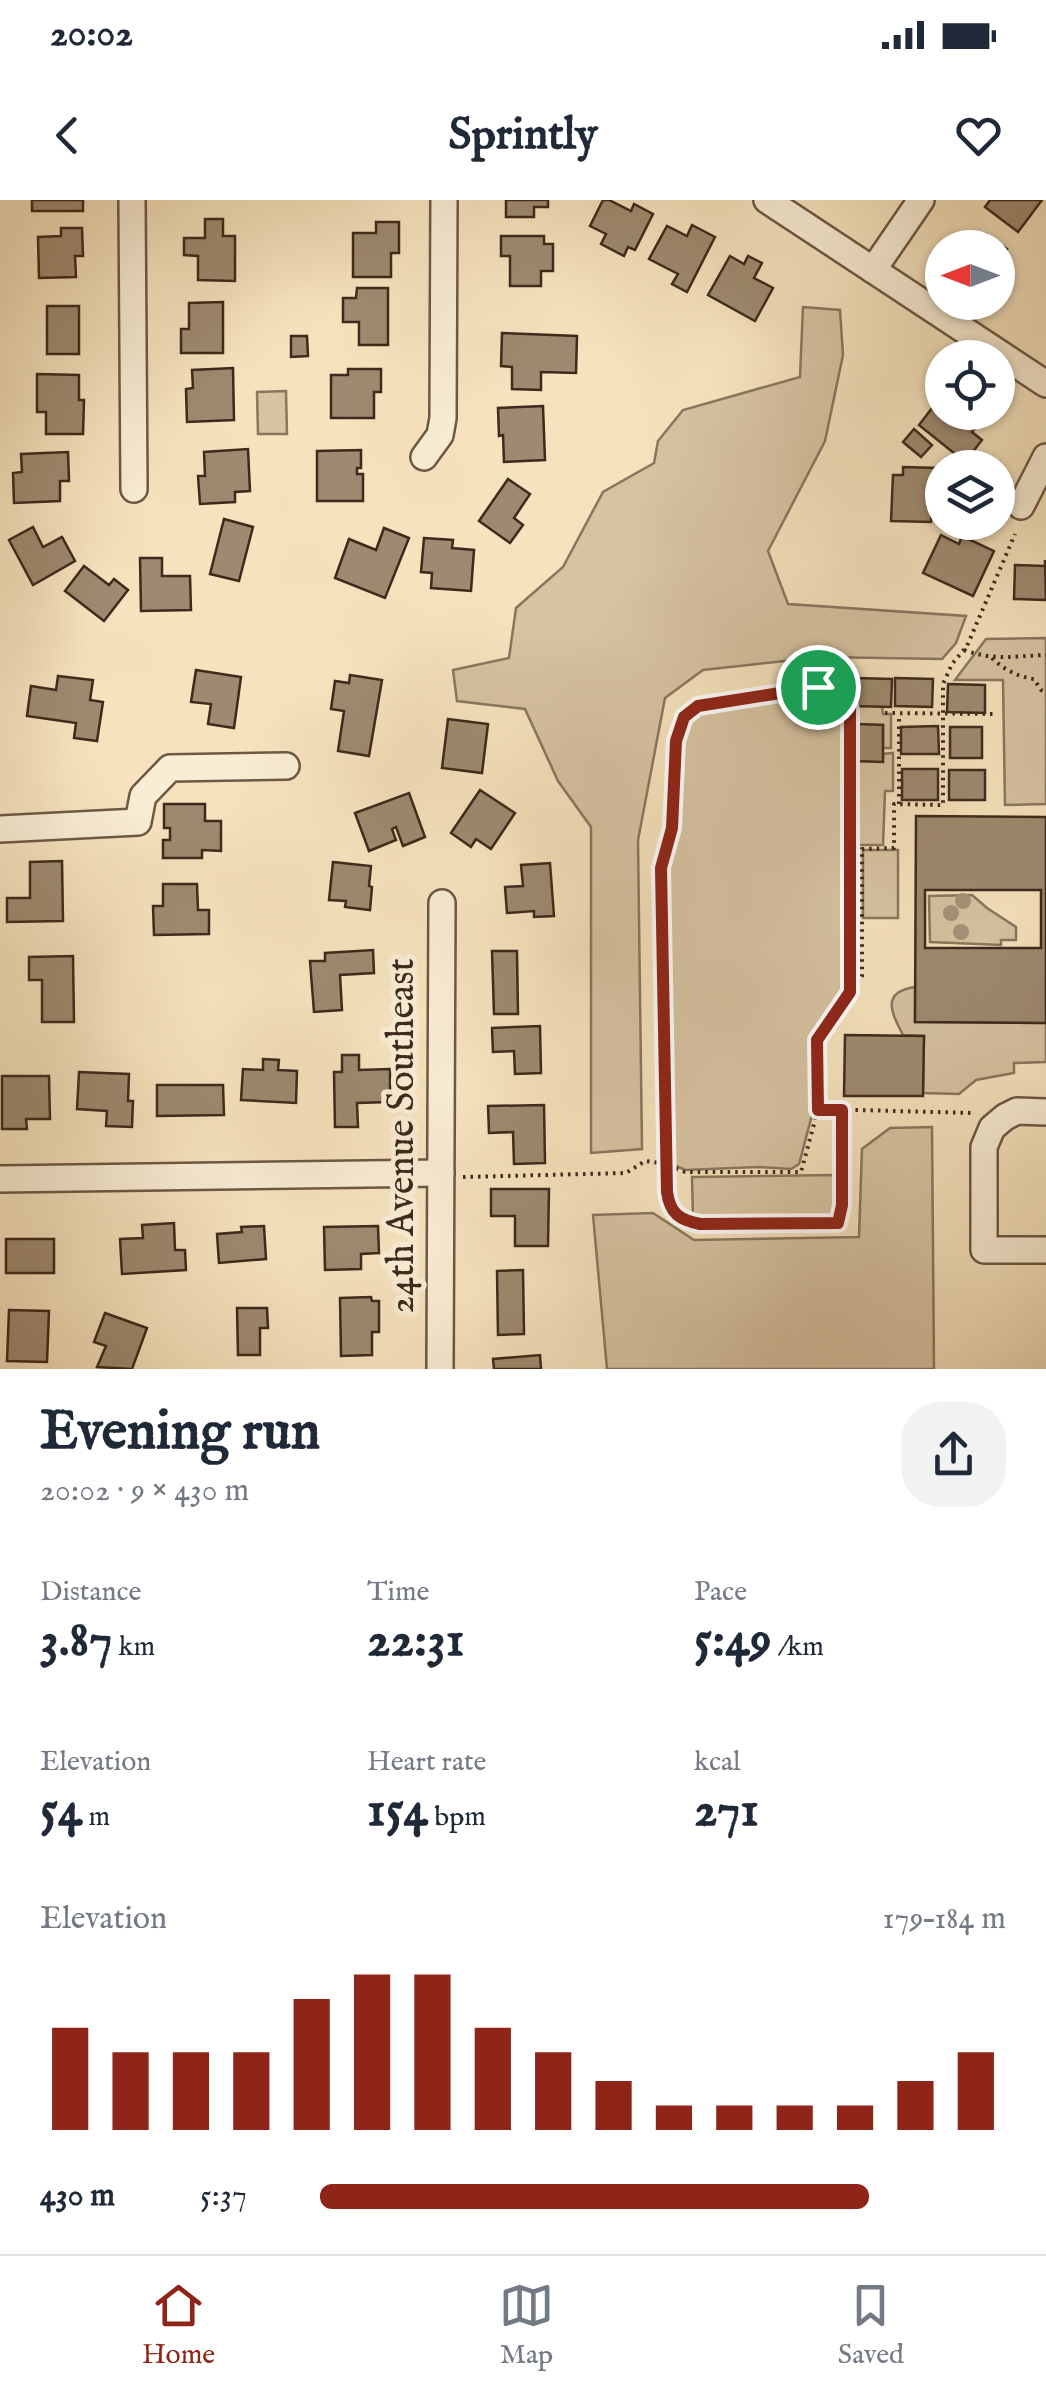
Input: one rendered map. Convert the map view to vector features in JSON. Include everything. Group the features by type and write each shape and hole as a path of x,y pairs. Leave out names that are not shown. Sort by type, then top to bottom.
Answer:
{"street":[{"path":"132,200 134,489"},
{"path":"424,457 440,435 444,418 444,200"},
{"path":"768,200 1046,384"},
{"path":"873,270 921,200"},
{"path":"1021,506 1046,457"},
{"path":"0,829 138,822 143,796 170,768 286,766"},
{"name":"24th Avenue Southeast","path":"440,1369 450,1175 442,904"},
{"path":"1046,1112 1017,1112 992,1128 984,1147 984,1250 1046,1250"},
{"path":"0,1179 450,1175"}],"path":[{"path":"450,1175 626,1173 645,1162 685,1172 801,1172 818,1110 817,1040 862,976 862,849 894,848 894,804 943,806 944,684 952,664 964,650 1012,540"},
{"path":"964,650 984,658 1046,655"},
{"path":"992,658 1002,668 1034,679 1046,692"},
{"path":"842,1110 842,1205 838,1223 700,1224 676,1216 668,1204 661,868 672,828 676,741 684,717 698,706 818,687 842,694 848,700 850,992"},
{"path":"885,713 997,714"},
{"path":"899,804 900,713"},
{"path":"818,1110 978,1113 997,1124"}],"shaded area":[{"path":"803,307 840,310 843,355 825,441 768,551 788,604 966,616 956,643 942,659 821,657 703,670 665,698 638,840 642,1149 591,1153 591,827 558,781 525,709 457,701 453,670 509,658 516,608 563,567 603,492 654,463 658,441 683,410 800,377"},
{"path":"286,391 287,434 258,434 257,392"},
{"path":"1046,638 1046,804 1005,805 1003,680 955,680 986,639"},
{"path":"817,690 834,695 847,706 848,990 812,1039 812,1115 799,1164 791,1169 685,1170 671,1160 665,871 675,830 679,736 696,711"},
{"path":"854,706 882,706 883,714 891,714 891,748 883,748 883,725 857,725 857,761 883,761 883,754 893,753 893,791 885,791 883,845 855,843"},
{"path":"863,850 898,850 898,918 863,918"},
{"path":"972,895 1016,927 1016,940 1001,940 1001,945 930,942 929,896"},
{"path":"915,987 915,1022 1046,1023 1046,1062 1014,1063 1014,1073 976,1080 959,1094 923,1093 924,1036 903,1035 892,1004 897,993"},
{"path":"932,1127 934,1369 607,1369 593,1215 653,1213 694,1240 859,1237 862,1149 890,1128"},
{"path":"834,1175 835,1216 693,1218 692,1177"}],"building":[{"path":"32,200 83,200 83,211 32,211"},
{"path":"506,200 548,200 548,207 534,207 534,217 506,217"},
{"path":"603,200 631,211 634,204 653,214 635,250 628,247 624,256 601,244 606,234 590,226"},
{"path":"990,200 1042,200 1018,232 985,207"},
{"path":"205,219 223,219 223,236 235,236 235,281 198,280 198,256 184,255 184,238 205,238"},
{"path":"376,222 399,222 399,253 391,253 391,277 353,277 353,233 376,233"},
{"path":"692,225 715,237 687,292 672,284 678,274 649,259 667,226 687,236"},
{"path":"61,228 82,228 83,256 75,256 76,277 39,278 38,237 61,236"},
{"path":"501,236 544,236 544,244 553,244 553,271 541,271 541,286 510,286 510,256 501,256"},
{"path":"730,256 744,264 748,256 762,263 754,278 773,288 755,321 708,295"},
{"path":"357,288 388,288 388,345 359,345 359,322 343,322 343,298 356,298"},
{"path":"223,302 223,353 181,353 181,329 189,329 189,303"},
{"path":"47,306 79,306 79,354 47,354"},
{"path":"502,333 577,336 576,373 541,372 541,390 512,389 512,367 501,366"},
{"path":"291,336 307,336 308,356 291,357"},
{"path":"233,368 234,420 187,422 186,389 193,388 192,370"},
{"path":"348,369 381,369 381,392 374,392 374,418 331,418 331,375 348,375"},
{"path":"37,374 79,375 79,400 84,400 83,434 46,434 46,412 37,412"},
{"path":"543,406 545,460 504,462 498,408"},
{"path":"914,429 932,445 921,457 903,442"},
{"path":"925,430 974,430 982,440 974,450 950,450"},
{"path":"248,449 250,491 235,492 235,502 200,504 198,476 205,476 204,452"},
{"path":"361,450 357,474 363,474 363,501 317,501 317,451"},
{"path":"68,452 69,481 60,481 60,501 14,503 13,473 22,472 21,454"},
{"path":"903,467 925,468 925,522 891,521 893,475 903,475"},
{"path":"508,479 530,494 514,518 523,525 510,543 479,521"},
{"path":"224,519 253,527 239,581 210,574"},
{"path":"33,527 43,547 62,537 75,561 33,585 9,540"},
{"path":"384,528 409,538 385,598 335,578 349,539 376,550"},
{"path":"424,538 453,540 452,548 474,550 471,591 431,588 432,573 421,572"},
{"path":"939,540 959,544 960,540 971,540 994,551 973,596 923,573"},
{"path":"140,558 162,558 162,576 190,576 191,610 141,611"},
{"path":"1045,560 1046,600 1014,599 1015,565 1045,566"},
{"path":"84,566 109,585 114,579 128,590 104,621 65,591"},
{"path":"196,670 241,677 234,728 208,724 211,704 191,702"},
{"path":"350,675 382,680 369,756 338,751 344,711 331,709 335,681 349,683"},
{"path":"58,676 93,680 90,700 103,702 97,741 74,738 76,723 27,716 31,686 56,690"},
{"path":"855,678 892,679 891,707 854,706"},
{"path":"895,678 933,679 932,707 895,706"},
{"path":"948,684 985,685 985,713 947,712"},
{"path":"448,719 488,724 482,773 442,768"},
{"path":"857,724 883,725 883,762 856,761"},
{"path":"938,726 939,754 901,754 901,727"},
{"path":"950,727 982,727 982,758 950,758"},
{"path":"902,769 938,769 938,800 902,800"},
{"path":"949,770 985,770 985,800 949,800"},
{"path":"480,790 515,813 491,849 476,839 471,847 451,833"},
{"path":"409,793 425,837 403,846 396,827 392,829 396,840 369,851 355,813"},
{"path":"164,804 205,804 205,821 221,821 221,851 202,850 202,858 163,858 163,840 170,840 170,828 164,828"},
{"path":"916,816 1046,817 1046,1023 915,1022","holes":["925,890 1041,890 1041,948 925,948"]},
{"path":"62,861 63,921 7,922 7,898 30,898 30,862"},
{"path":"333,862 371,866 370,910 345,907 346,901 329,900"},
{"path":"550,863 554,916 534,917 534,911 507,913 505,887 523,886 521,865"},
{"path":"163,884 197,884 198,910 209,910 209,934 154,935 153,906 163,906"},
{"path":"373,950 374,973 340,975 342,1010 314,1012 310,961 325,961 325,953"},
{"path":"492,951 517,951 518,1014 494,1014"},
{"path":"73,956 74,1022 42,1022 42,980 29,980 29,957"},
{"path":"540,1026 541,1073 515,1074 514,1051 493,1052 492,1028"},
{"path":"845,1035 924,1036 923,1096 844,1096"},
{"path":"342,1055 359,1055 359,1070 390,1069 390,1102 357,1103 358,1127 335,1127 334,1072 342,1072"},
{"path":"263,1059 279,1060 278,1070 297,1071 296,1103 241,1100 243,1069 263,1070"},
{"path":"79,1072 129,1074 132,1127 106,1126 107,1111 77,1109"},
{"path":"2,1076 49,1076 50,1119 26,1119 27,1129 2,1129"},
{"path":"157,1085 223,1085 224,1115 157,1116"},
{"path":"544,1105 545,1163 514,1164 513,1132 489,1133 488,1106"},
{"path":"491,1189 549,1189 548,1246 515,1246 515,1216 491,1216"},
{"path":"174,1223 175,1250 185,1250 186,1270 122,1274 120,1239 143,1238 142,1225"},
{"path":"264,1226 266,1259 219,1263 217,1234"},
{"path":"378,1226 379,1253 361,1254 361,1269 325,1270 324,1227"},
{"path":"6,1239 54,1239 54,1273 6,1273"},
{"path":"523,1270 524,1334 498,1335 497,1271"},
{"path":"371,1297 372,1301 379,1301 379,1332 372,1332 372,1355 341,1356 340,1298"},
{"path":"237,1308 267,1308 268,1328 260,1328 260,1355 238,1355"},
{"path":"9,1310 49,1311 47,1362 7,1361"},
{"path":"105,1313 147,1328 132,1369 97,1367 106,1346 94,1342"},
{"path":"540,1355 541,1369 494,1369 493,1359"}],"route":[{"path":"818,687 842,694 850,710 850,992 817,1040 818,1110 842,1110 842,1205 838,1223 684,1221 668,1204 667,1192 661,868 672,828 676,741 684,717 698,706 818,687"}]}
